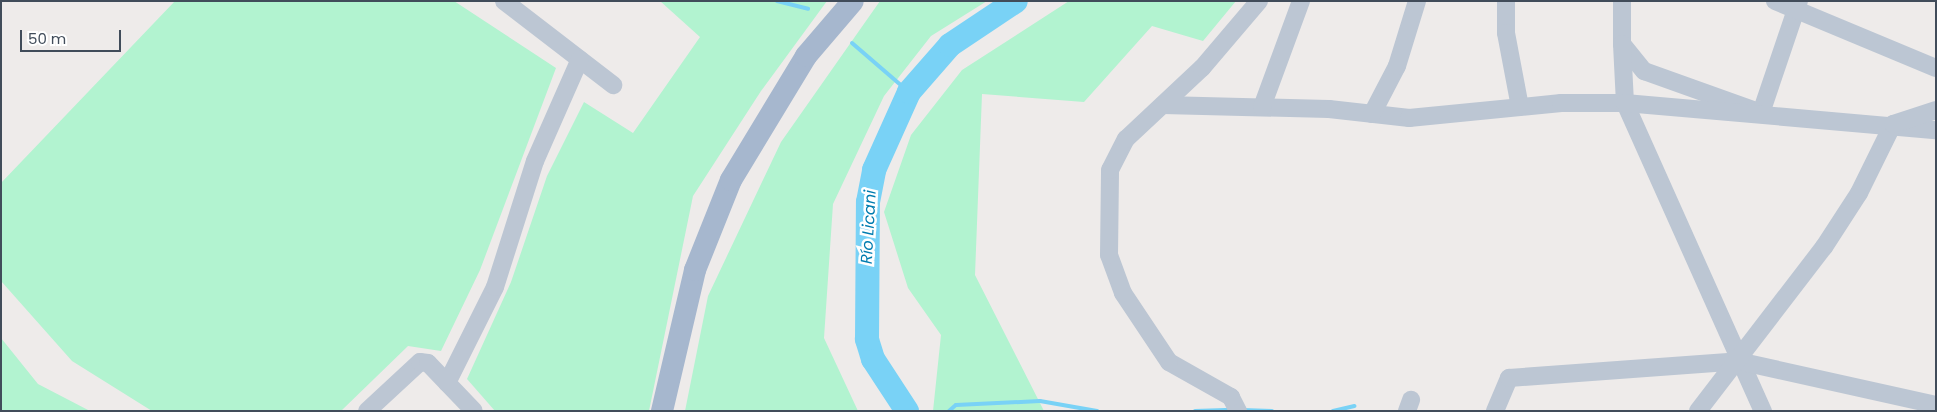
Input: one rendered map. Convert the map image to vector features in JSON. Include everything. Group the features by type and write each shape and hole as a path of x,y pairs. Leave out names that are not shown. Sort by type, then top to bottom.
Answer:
{"main road":[{"path":"662,411 695,270 731,180 806,56 853,1"}],"street":[{"path":"504,1 613,85"},
{"path":"1238,411 1232,396 1187,375 1157,348 1123,293 1109,255 1112,158 1202,68 1259,1"},
{"path":"1262,107 1301,1"},
{"path":"1372,114 1396,66 1417,1"},
{"path":"1506,1 1506,33 1520,107"},
{"path":"1622,1 1625,104 1738,361 1763,411"},
{"path":"1775,1 1798,6 1936,68"},
{"path":"1760,113 1798,6"},
{"path":"1622,44 1644,72 1760,113"},
{"path":"446,383 495,286 534,161 580,59"},
{"path":"1163,105 1262,107 1409,118 1520,107 1625,104 1893,124 1936,130"},
{"path":"1698,411 1738,361 1839,224 1893,124 1936,110"},
{"path":"1495,411 1509,378 1738,361 1914,406 1936,405"},
{"path":"367,411 420,362 428,363 446,383 464,408"}],"green space":[{"path":"175,1 454,1 556,68 480,270 441,351 408,346 341,411 152,411 72,361 1,281 1,183"},
{"path":"660,1 827,1 761,91 693,196 649,411 495,411 467,379 511,282 547,176 584,102 633,133 700,37"},
{"path":"880,1 987,1 931,36 884,96 833,204 824,338 858,411 685,411 708,296 781,142"},
{"path":"1069,1 1236,1 1203,41 1152,26 1084,102 982,94 975,275 1044,411 933,411 941,335 908,288 884,212 911,135 962,70"},
{"path":"1,338 38,384 90,411 1,411"}],"waterway":[{"path":"777,1 808,9"},
{"name":"Río Licani","path":"907,411 873,359 867,339 868,202 874,170 909,92 950,45 1016,1"},
{"path":"852,43 909,92"},
{"path":"949,411 956,405 1040,401 1097,411"},
{"path":"1333,411 1354,406"},
{"path":"1195,411 1233,410"},
{"path":"1242,410 1272,411"}]}
